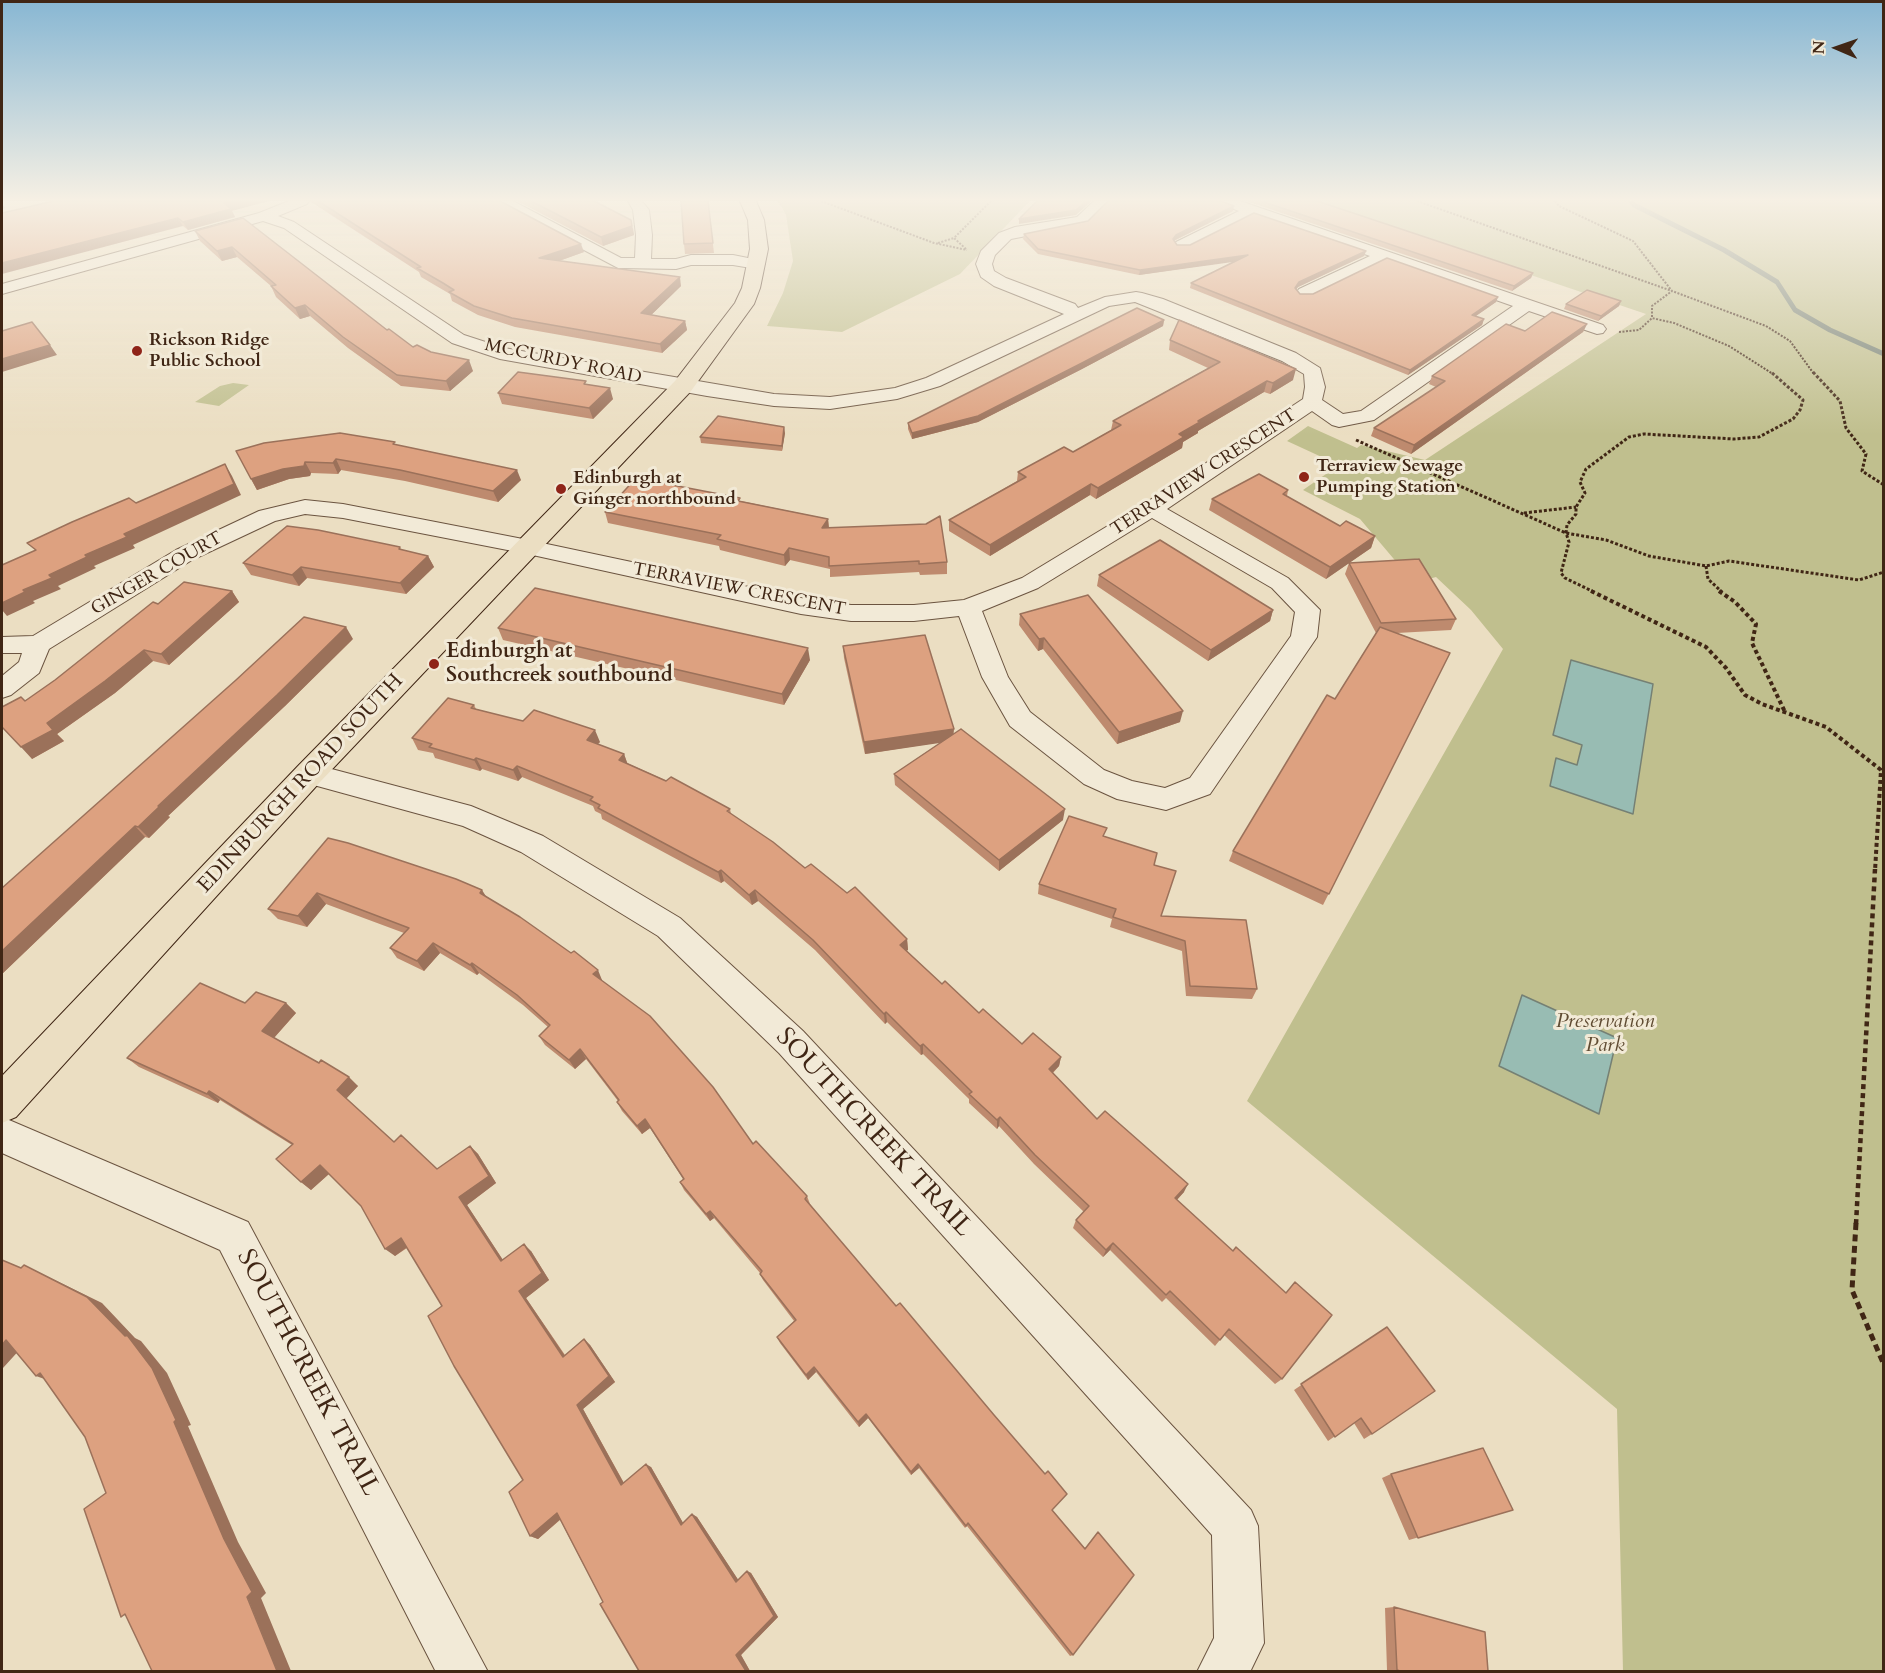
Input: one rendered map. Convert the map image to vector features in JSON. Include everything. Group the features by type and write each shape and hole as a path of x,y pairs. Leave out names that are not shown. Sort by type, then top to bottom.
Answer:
{"main road":[{"name":"EDINBURGH ROAD SOUTH","path":"2,1104 309,774 683,386 744,304 754,279"}],"street":[{"path":"2,289 38,279"},
{"name":"MCCURDY ROAD","path":"369,279 458,339 500,353 683,386"},
{"path":"998,279 1028,297 1076,317"},
{"path":"1305,293 1334,279"},
{"path":"1453,279 1597,329"},
{"name":"TERRAVIEW CRESCENT","path":"528,547 801,606 851,613 914,613 968,607 1030,583 1152,509 1312,402 1316,387 1313,372 1289,357 1157,303 1136,297 1106,302 933,382 897,393 830,403 774,400 683,386"},
{"path":"1312,402 1339,421 1366,416 1526,305"},
{"name":"GINGER COURT","path":"2,645 38,644 184,555 267,516 305,507 343,511 528,547"},
{"path":"968,607 995,677 1020,719 1094,777 1127,791 1166,799 1200,786 1304,637 1308,610 1280,583 1152,509"},
{"path":"2,689 30,667 38,644"},
{"name":"SOUTHCREEK TRAIL","path":"309,774 471,817 532,844 669,927 791,1042 1235,1526 1239,1643 1222,1671"},
{"name":"SOUTHCREEK TRAIL","path":"2,1135 234,1236 463,1671"}],"path":[{"path":"1638,279 1766,327 1790,341 1811,370 1840,401 1846,428 1866,454 1862,471 1884,485"},
{"path":"1663,279 1672,291"},
{"path":"1597,329 1602,326 1617,332 1640,330 1652,318 1652,306 1672,291"},
{"path":"1652,318 1674,323 1709,336 1780,378 1803,400 1800,410 1793,419 1759,437 1734,439 1644,434 1629,437 1586,470 1580,482 1584,493 1576,507 1576,514 1567,525 1566,533 1569,542 1560,566 1561,573 1565,578 1706,647 1726,668 1745,695 1762,704 1826,727 1881,770 1881,854 1852,1290 1884,1365"},
{"path":"1349,437 1566,533 1606,540 1649,556 1706,566 1729,561 1859,580 1882,571"},
{"path":"1521,513 1576,507"},
{"path":"1706,566 1708,579 1714,587 1735,602 1756,624 1752,643 1785,712"}],"green space":[{"path":"787,279 950,279 842,332 767,326"},
{"name":"Preservation Park","path":"1543,279 1883,279 1883,1671 1623,1671 1617,1409 1247,1101 1503,649 1471,610 1436,577 1425,580 1404,571 1360,519 1303,490 1339,465 1287,441 1308,426 1357,448 1361,445 1425,460 1646,314"},
{"path":"233,383 249,385 219,406 195,402 220,386"}],"water":[{"path":"1571,660 1653,684 1633,814 1550,786 1556,758 1577,765 1582,745 1553,735"},
{"path":"1522,995 1617,1038 1599,1114 1499,1066"}],"building":[{"path":"269,279 322,279 387,330 389,329 413,347 417,345 431,352 469,360 446,381 397,375 343,337 305,305 295,308 271,286 276,285"},
{"path":"436,279 678,279 641,313 685,321 660,344 512,318 474,306 449,292 454,290"},
{"path":"1199,279 1305,279 1299,282 1295,288 1300,294 1313,294 1344,279 1447,279 1498,297 1472,315 1484,319 1410,370 1191,283"},
{"path":"1493,279 1524,279 1514,286"},
{"path":"1587,290 1621,301 1601,316 1566,304"},
{"path":"1137,308 1164,320 978,416 912,433 908,423"},
{"path":"1552,312 1587,324 1414,445 1374,428 1445,381 1432,376 1506,324 1525,331"},
{"path":"1179,320 1296,369 1273,383 1267,381 1198,421 1200,422 1179,434 1184,437 1098,488 1091,484 990,545 949,520 1026,477 1018,472 1064,447 1073,452 1121,425 1113,421 1220,362 1170,340"},
{"path":"32,322 50,345 2,359 2,331"},
{"path":"518,372 586,381 584,384 610,388 589,408 498,393"},
{"path":"718,416 784,427 782,446 700,437"},
{"path":"340,433 395,442 393,444 517,470 493,491 400,470 336,459 333,463 305,462 304,466 283,469 251,479 236,451 264,443"},
{"path":"225,464 234,484 124,534 127,537 85,555 87,557 49,575 52,578 23,590 25,592 2,603 2,565 36,550 27,543 129,498 136,503"},
{"path":"1259,474 1288,490 1283,494 1340,526 1346,521 1375,536 1330,567 1212,499"},
{"path":"636,478 740,498 738,501 828,519 822,528 926,524 940,516 947,562 919,564 919,561 829,566 829,557 789,548 784,555 717,539 721,535 605,512"},
{"path":"287,526 400,547 399,549 428,556 400,583 301,567 292,575 243,563"},
{"path":"1160,540 1273,610 1211,650 1099,575"},
{"path":"1419,559 1456,619 1381,623 1349,563"},
{"path":"184,582 232,591 161,654 144,650 47,723 53,730 21,747 2,727 2,707 21,697 25,701 153,602 158,604"},
{"path":"535,588 808,648 782,694 498,628"},
{"path":"1088,595 1183,711 1119,732 1044,638 1039,639 1020,614"},
{"path":"304,617 346,627 138,827 135,826 2,951 2,888"},
{"path":"1380,627 1450,653 1329,894 1233,851 1327,695 1335,699"},
{"path":"925,635 954,729 864,742 843,646"},
{"path":"448,698 474,705 471,708 523,721 534,710 595,730 587,740 624,754 619,760 666,781 671,777 730,809 727,811 773,842 805,868 811,864 847,893 855,887 907,939 900,945 942,984 945,981 979,1013 983,1009 1022,1044 1033,1033 1061,1057 1049,1069 1097,1119 1105,1111 1188,1184 1175,1198 1233,1251 1236,1247 1286,1293 1295,1282 1332,1315 1282,1379 1229,1329 1220,1340 1170,1291 1166,1295 1113,1243 1106,1250 1076,1220 1089,1206 1035,1155 1000,1117 997,1120 969,1094 972,1092 923,1044 920,1046 886,1012 884,1014 813,940 755,890 749,895 721,870 718,872 598,808 600,805 590,800 593,797 517,766 513,770 476,758 474,760 429,747 432,744 412,738"},
{"path":"961,729 1065,809 999,860 894,774"},
{"path":"1069,816 1107,828 1103,836 1157,853 1154,865 1176,871 1161,916 1246,920 1257,989 1190,986 1185,941 1113,917 1116,909 1039,884"},
{"path":"328,838 456,879 482,890 480,893 520,917 571,953 574,951 598,970 593,974 650,1016 713,1087 753,1144 756,1141 807,1196 805,1199 896,1306 900,1303 1045,1474 1048,1471 1067,1494 1052,1510 1085,1549 1098,1532 1134,1575 1073,1655 918,1464 911,1472 866,1414 858,1422 814,1367 806,1375 777,1337 796,1320 760,1274 762,1271 710,1211 706,1214 680,1182 684,1179 645,1119 637,1126 580,1049 569,1060 539,1036 550,1025 517,995 472,963 470,965 433,943 417,961 390,948 409,928 317,893 298,916 268,909"},
{"path":"200,983 245,1003 256,992 286,1003 262,1031 319,1063 321,1060 349,1077 337,1090 394,1142 401,1135 437,1169 470,1146 489,1176 459,1197 501,1261 524,1244 542,1273 519,1291 563,1357 584,1339 609,1376 577,1405 621,1485 646,1464 681,1525 692,1514 736,1582 747,1571 774,1616 736,1655 746,1671 639,1671 600,1604 603,1602 557,1513 530,1536 509,1492 523,1480 454,1366 428,1316 442,1306 401,1238 385,1249 361,1206 320,1165 301,1182 276,1159 293,1144 209,1091 207,1094 127,1058"},
{"path":"2,1260 21,1268 24,1265 87,1297 125,1336 127,1335 152,1368 176,1420 174,1422 224,1539 252,1592 247,1597 277,1671 152,1671 125,1614 121,1617 84,1509 106,1493 85,1437 40,1373 36,1376 6,1340 2,1345"},
{"path":"1387,1327 1435,1391 1372,1434 1361,1418 1335,1437 1301,1384"},
{"path":"1483,1448 1513,1510 1418,1538 1391,1474"},
{"path":"1394,1607 1485,1632 1488,1671 1397,1670"}],"waterway":[{"path":"1772,279 1777,282 1795,310 1830,330 1884,354"}],"place":[{"name":"Rickson Ridge Public School","path":"137,351"},
{"name":"Terraview Sewage Pumping Station","path":"1304,477"},
{"name":"Edinburgh at Ginger northbound","path":"561,489"},
{"name":"Edinburgh at Southcreek southbound","path":"434,664"}]}
